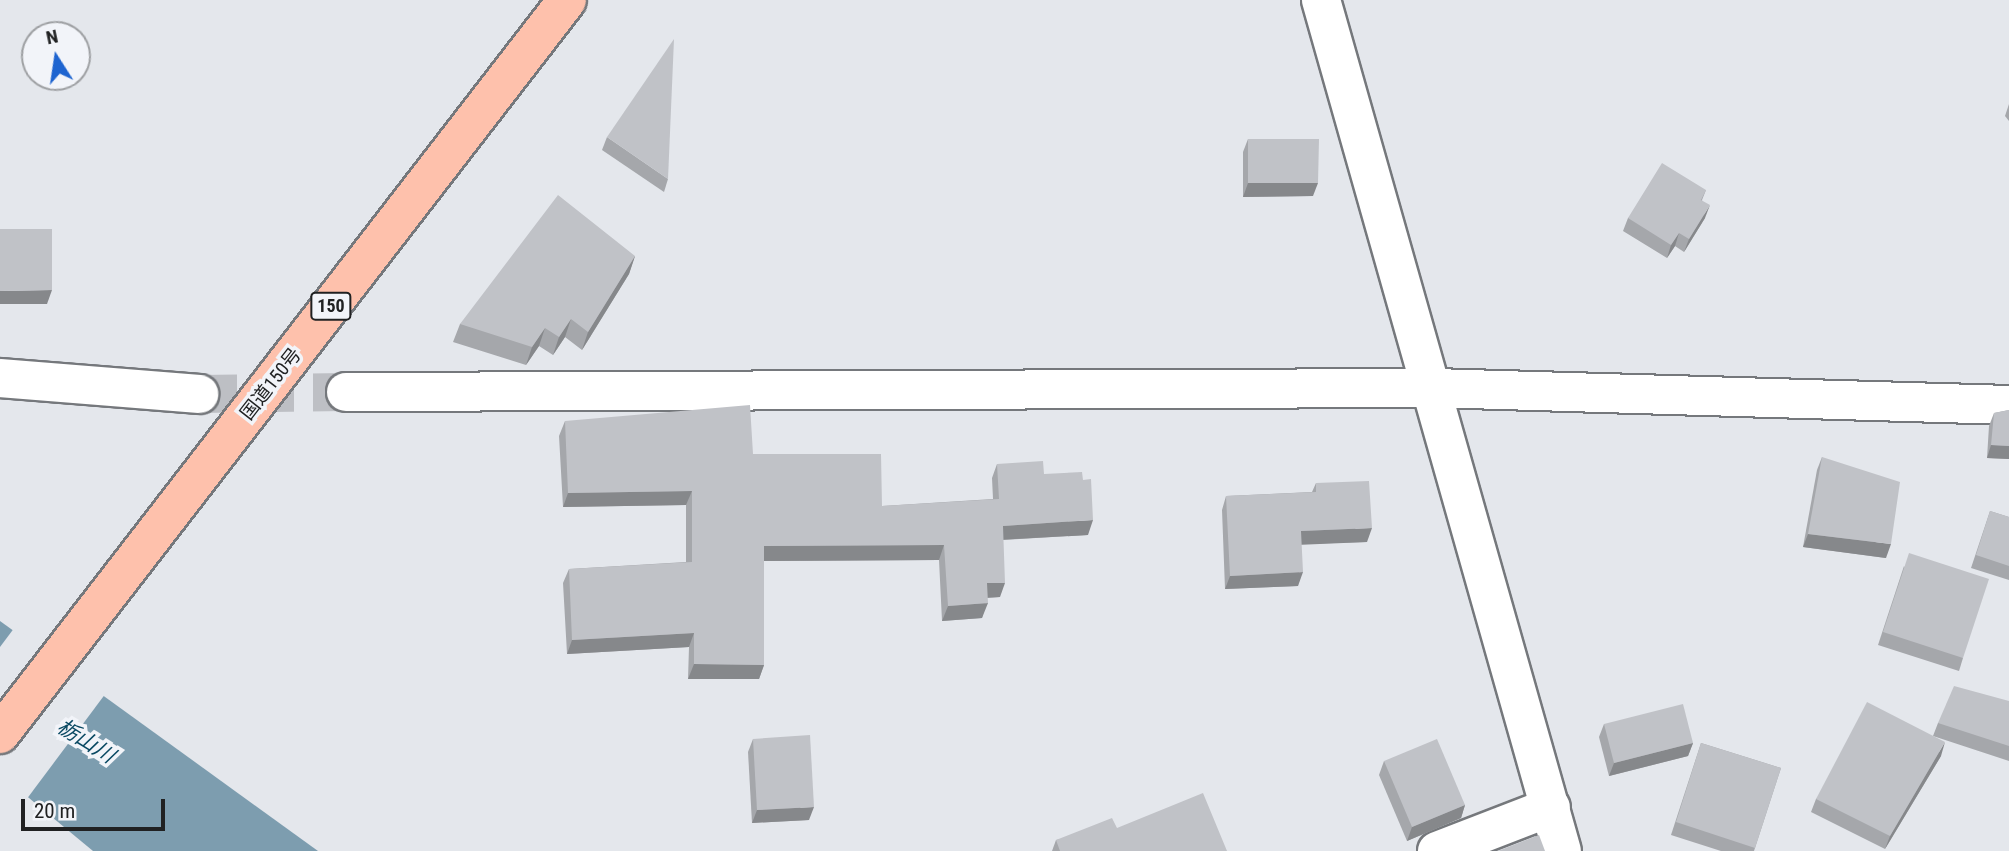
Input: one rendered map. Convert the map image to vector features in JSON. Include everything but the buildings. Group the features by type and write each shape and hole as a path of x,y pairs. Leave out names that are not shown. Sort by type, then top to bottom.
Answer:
{"highway":[{"name":"国道150号","path":"0,734 567,0"}],"street":[{"path":"1321,0 1562,851"},
{"path":"0,378 199,394"},
{"path":"346,392 1433,388 2009,405"},
{"path":"1437,851 1551,807"}],"water":[{"name":"栃山川","path":"0,621 318,851 93,851 0,774"}],"pier":[{"path":"15,627 106,693 26,800 0,779 0,647"}],"tunnel":[{"path":"199,394 346,392"}]}
